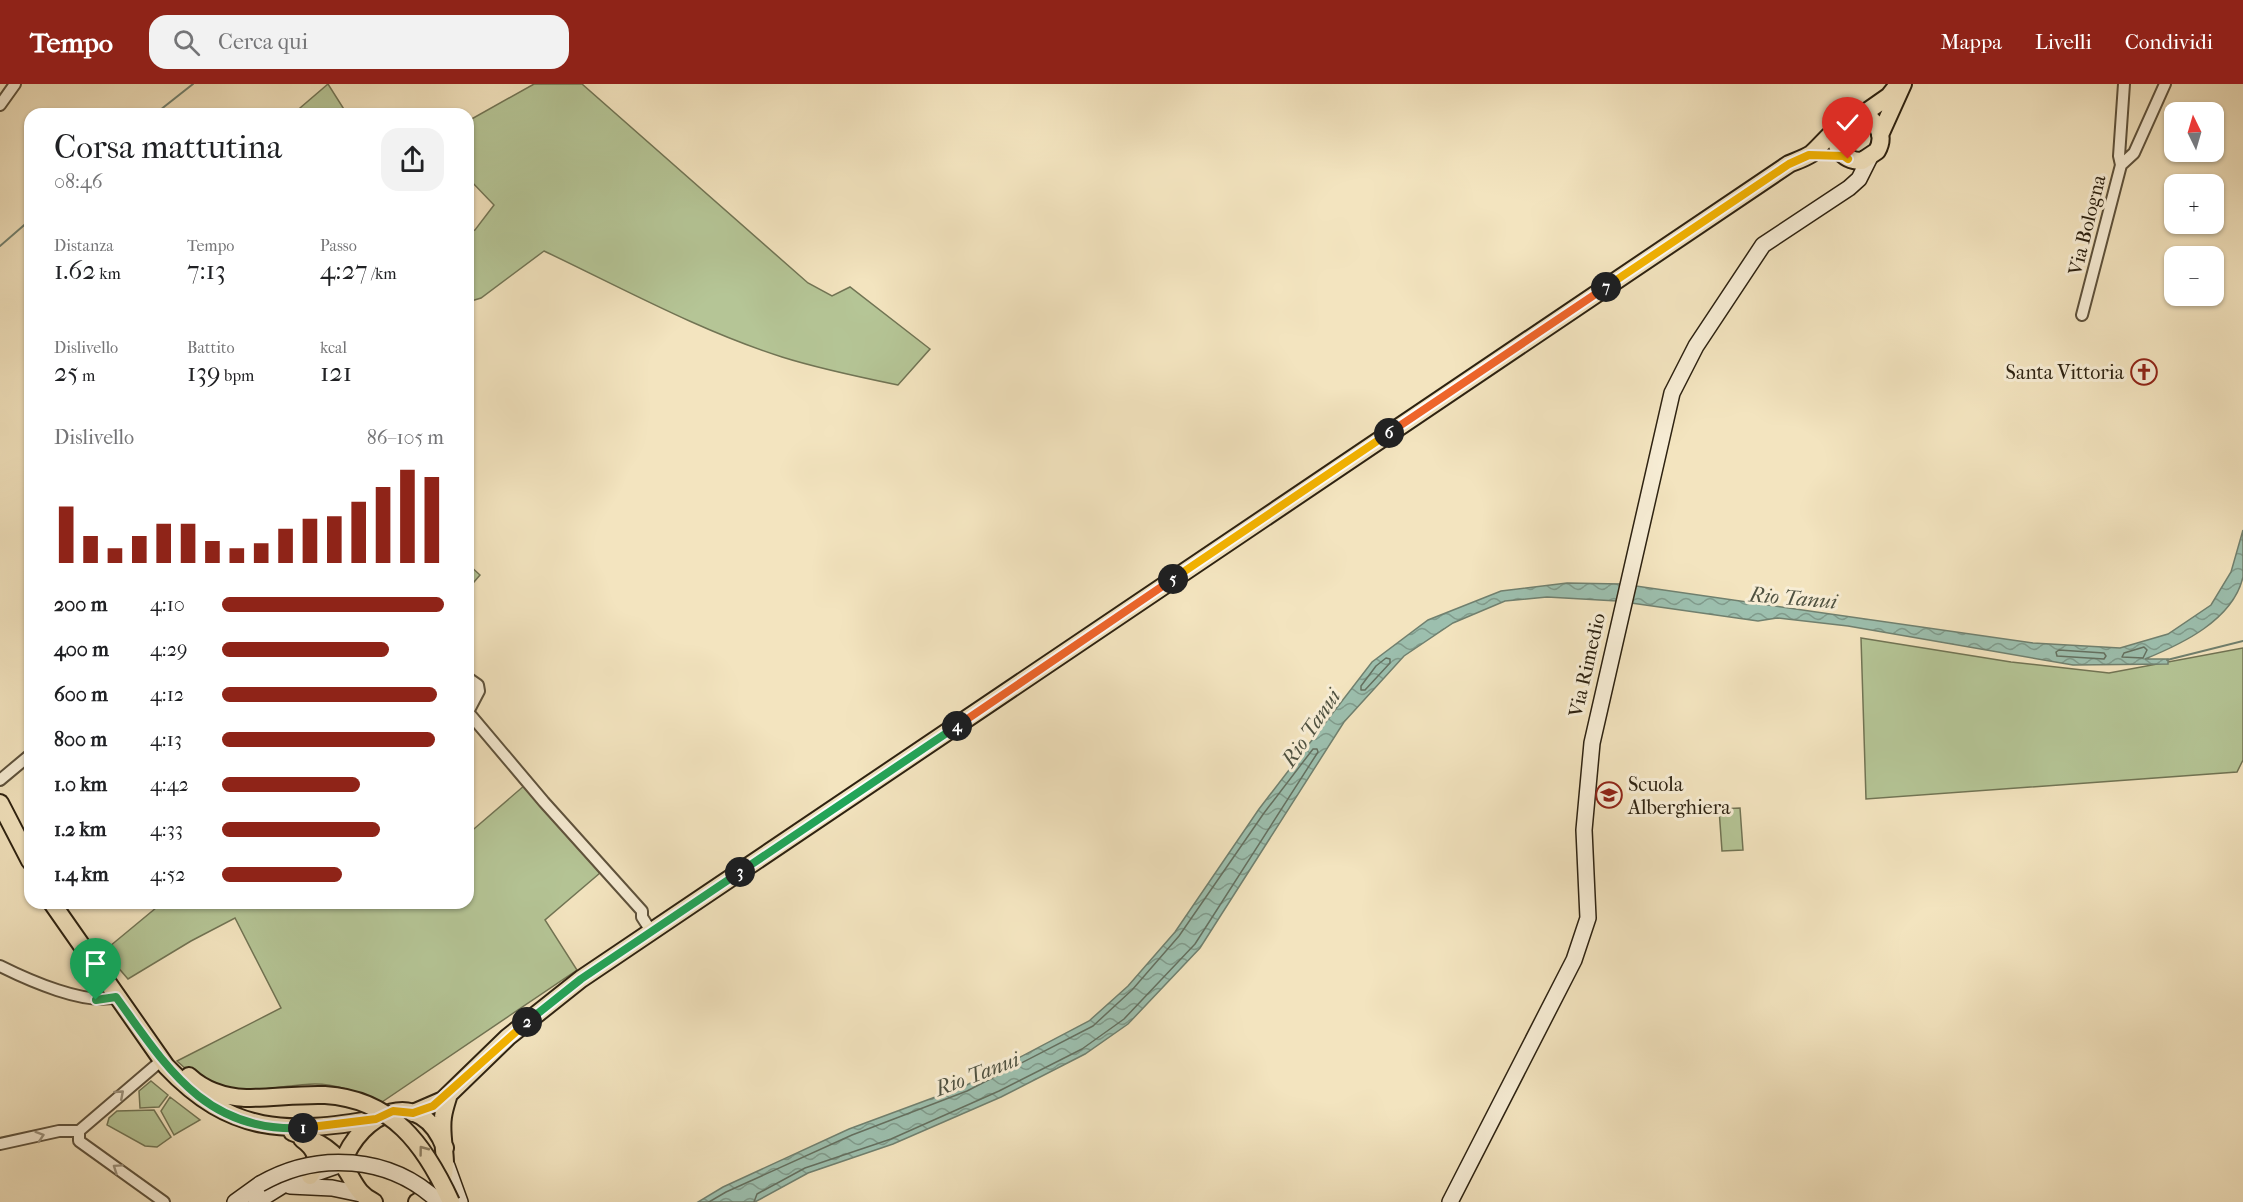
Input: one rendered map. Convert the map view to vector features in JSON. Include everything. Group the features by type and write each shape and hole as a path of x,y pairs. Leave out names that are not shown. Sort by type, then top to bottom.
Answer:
{"main road":[{"path":"1859,117 1889,96 1901,84"},
{"path":"1809,155 1855,159 1877,151 1880,135 1901,84"},
{"path":"342,1164 359,1132 376,1119 393,1111 413,1113 433,1106 449,1094 508,1037 581,979 1770,177 1809,155 1848,118 1859,117 1873,122 1880,135"},
{"path":"1839,126 1835,142 1855,159"},
{"path":"0,803 24,849"},
{"path":"56,909 162,1060 187,1088 223,1113 311,1137 342,1164 368,1198"},
{"path":"152,1045 168,1055 194,1081 205,1088 246,1098 336,1096 380,1111 400,1125 420,1145 437,1172 451,1202"},
{"path":"417,1202 428,1197 437,1187 447,1166 442,1118 449,1094"},
{"path":"413,1113 435,1127 445,1148"},
{"path":"290,1131 376,1119"},
{"path":"290,1131 308,1143 316,1154 316,1165 310,1176"}],"street":[{"path":"1,101 15,84"},
{"path":"2121,165 2119,156 2124,84"},
{"name":"Via Bologna","path":"2082,315 2121,165 2134,153 2165,84"},
{"name":"Via Rimedio","path":"1450,1202 1566,977 1588,918 1589,898 1584,830 1588,766 1665,416 1680,375 1763,245 1834,199 1852,184 1855,159"},
{"path":"474,682 480,691 474,702"},
{"path":"474,719 544,802 642,911 642,917 651,931"},
{"path":"0,780 24,760"},
{"path":"0,966 81,996 96,1000 116,997"},
{"path":"0,1144 59,1131 79,1131 162,1060"},
{"path":"79,1131 78,1138 82,1143 164,1202"},
{"path":"236,1202 267,1188 305,1164 345,1162 394,1173 413,1182 439,1202"},
{"path":"256,1202 267,1188 342,1164"},
{"path":"447,1166 460,1202"},
{"path":"267,1188 300,1185 348,1190 368,1198"}],"shaded area":[{"path":"328,84 343,108 300,108"},
{"path":"534,84 582,84 808,283 832,296 850,287 930,349 898,385 825,369 782,357 721,335 544,251 481,298 474,300 474,230 494,205 474,184 474,118"},
{"path":"474,570 480,575 474,582"},
{"path":"1861,638 2011,662 2109,673 2243,648 2243,760 2237,772 1866,799"},
{"path":"525,785 600,873 545,920 577,970 382,1102 350,1090 324,1084 251,1090 215,1087 204,1083 177,1061 281,1008 235,918 191,941 128,979 104,951 155,909 474,909 474,829"},
{"path":"1740,808 1743,850 1722,851 1719,809"},
{"path":"151,1081 168,1095 159,1107 140,1108 139,1091"},
{"path":"170,1097 200,1120 174,1135 161,1111"},
{"path":"154,1110 171,1137 157,1147 145,1146 107,1125 109,1118 117,1111"}],"water":[{"path":"2243,530 2243,577 2237,592 2229,606 2204,629 2175,646 2145,659 2168,659 2168,664 2073,665 1848,626 1777,618 1758,621 1617,601 1547,597 1505,601 1453,623 1404,656 1344,722 1200,948 1128,1024 1085,1054 1001,1097 893,1144 808,1173 755,1202 698,1202 723,1187 849,1129 965,1086 1089,1021 1128,986 1175,932 1259,809 1372,662 1428,620 1501,591 1567,583 1622,584 2033,643 2120,648 2168,634 2211,605 2231,572"}],"waterway":[{"path":"163,108 193,84"},
{"path":"0,246 24,225"},
{"path":"2167,660 2243,641"}],"place":[{"name":"Santa Vittoria","path":"2144,372"},
{"name":"Scuola Alberghiera","path":"1609,795"}],"route":[{"path":"96,1000 116,997 166,1066 187,1088 223,1113 250,1122 286,1129 332,1126 376,1119 393,1111 422,1112 443,1100 508,1037 581,979 1789,164 1809,155 1844,156 1848,159"}],"water label":[{"name":"Rio Tanui","path":"1793,598"},
{"name":"Rio Tanui","path":"1311,728"},
{"name":"Rio Tanui","path":"977,1074"}]}
